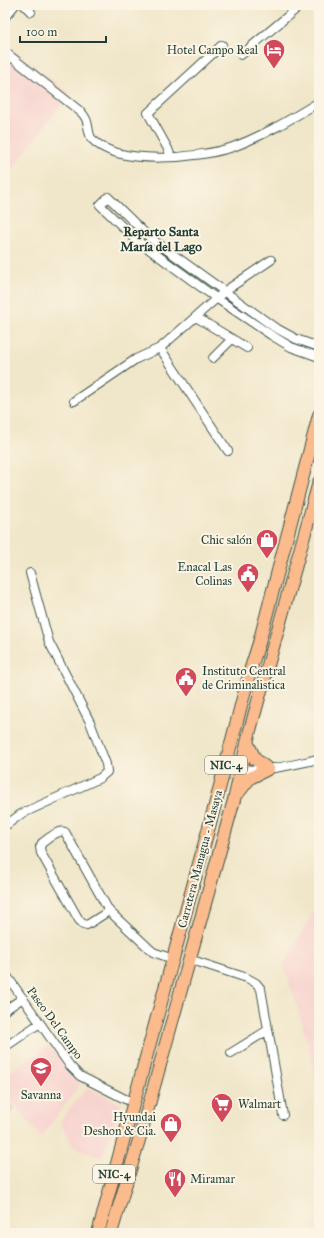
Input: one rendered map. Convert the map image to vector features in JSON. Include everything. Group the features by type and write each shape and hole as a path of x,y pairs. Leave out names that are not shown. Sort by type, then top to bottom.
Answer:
{"highway":[{"name":"Carretera Managua - Masaya","path":"98,1233 250,671 259,644 319,415"},
{"name":"Carretera Managua - Masaya","path":"111,1233 139,1140 234,800 319,482"},
{"path":"215,805 227,784 242,769 236,753 236,738 252,679 250,671"},
{"path":"234,800 241,788 250,778 268,769 255,759 248,744"},
{"path":"130,1115 136,1122 145,1116"},
{"path":"125,1135 130,1130 135,1130 139,1140"},
{"path":"101,1233 104,1220 103,1214"}],"street":[{"path":"5,17 15,5"},
{"path":"24,5 31,12"},
{"path":"241,55 301,5"},
{"path":"171,157 148,113 222,45"},
{"path":"5,52 81,112 86,119 91,138 110,151 132,156 145,158 195,155 232,147 275,128 319,102"},
{"path":"319,347 296,339 274,327 149,237 108,197 100,205 135,239 216,298 291,347 319,357"},
{"path":"74,401 136,359 160,348 216,298 271,260"},
{"path":"196,317 247,348"},
{"path":"213,358 232,339"},
{"path":"160,348 228,451"},
{"path":"5,826 21,814 100,778 107,772 106,764 90,722 49,642 30,573"},
{"path":"242,769 268,769 319,759"},
{"path":"109,911 87,925 83,924 79,920 41,853 40,847 42,843 59,832 65,832 109,911 153,952 173,959"},
{"path":"189,959 247,978 256,983 261,989 283,1115"},
{"name":"Paseo Del Campo","path":"5,973 70,1066 80,1076 125,1099 134,1102"},
{"path":"5,1010 22,998"},
{"path":"5,1047 40,1023"},
{"path":"231,1053 268,1030"}],"shaded area":[{"path":"5,44 69,93 5,180"},
{"path":"319,902 319,1098 308,1043 284,965"},
{"name":"Savanna","path":"49,1045 63,1060 63,1067 67,1067 80,1084 41,1138 5,1093 5,1075"},
{"path":"88,1087 121,1104 102,1158 73,1147 60,1121"},
{"path":"5,1095 14,1108 5,1129"}],"place":[{"name":"Hotel Campo Real","path":"274,70"},
{"name":"Chic salón","path":"267,560"},
{"name":"Enacal Las Colinas","path":"248,594"},
{"name":"Instituto Central de Criminalistica","path":"186,698"},
{"name":"Savanna","path":"41,1088"},
{"name":"Walmart","path":"222,1124"},
{"name":"Hyundai Deshon & Cia.","path":"171,1144"},
{"name":"Miramar","path":"175,1198"}],"district":[{"name":"Reparto Santa María del Lago","path":"161,238"}]}
